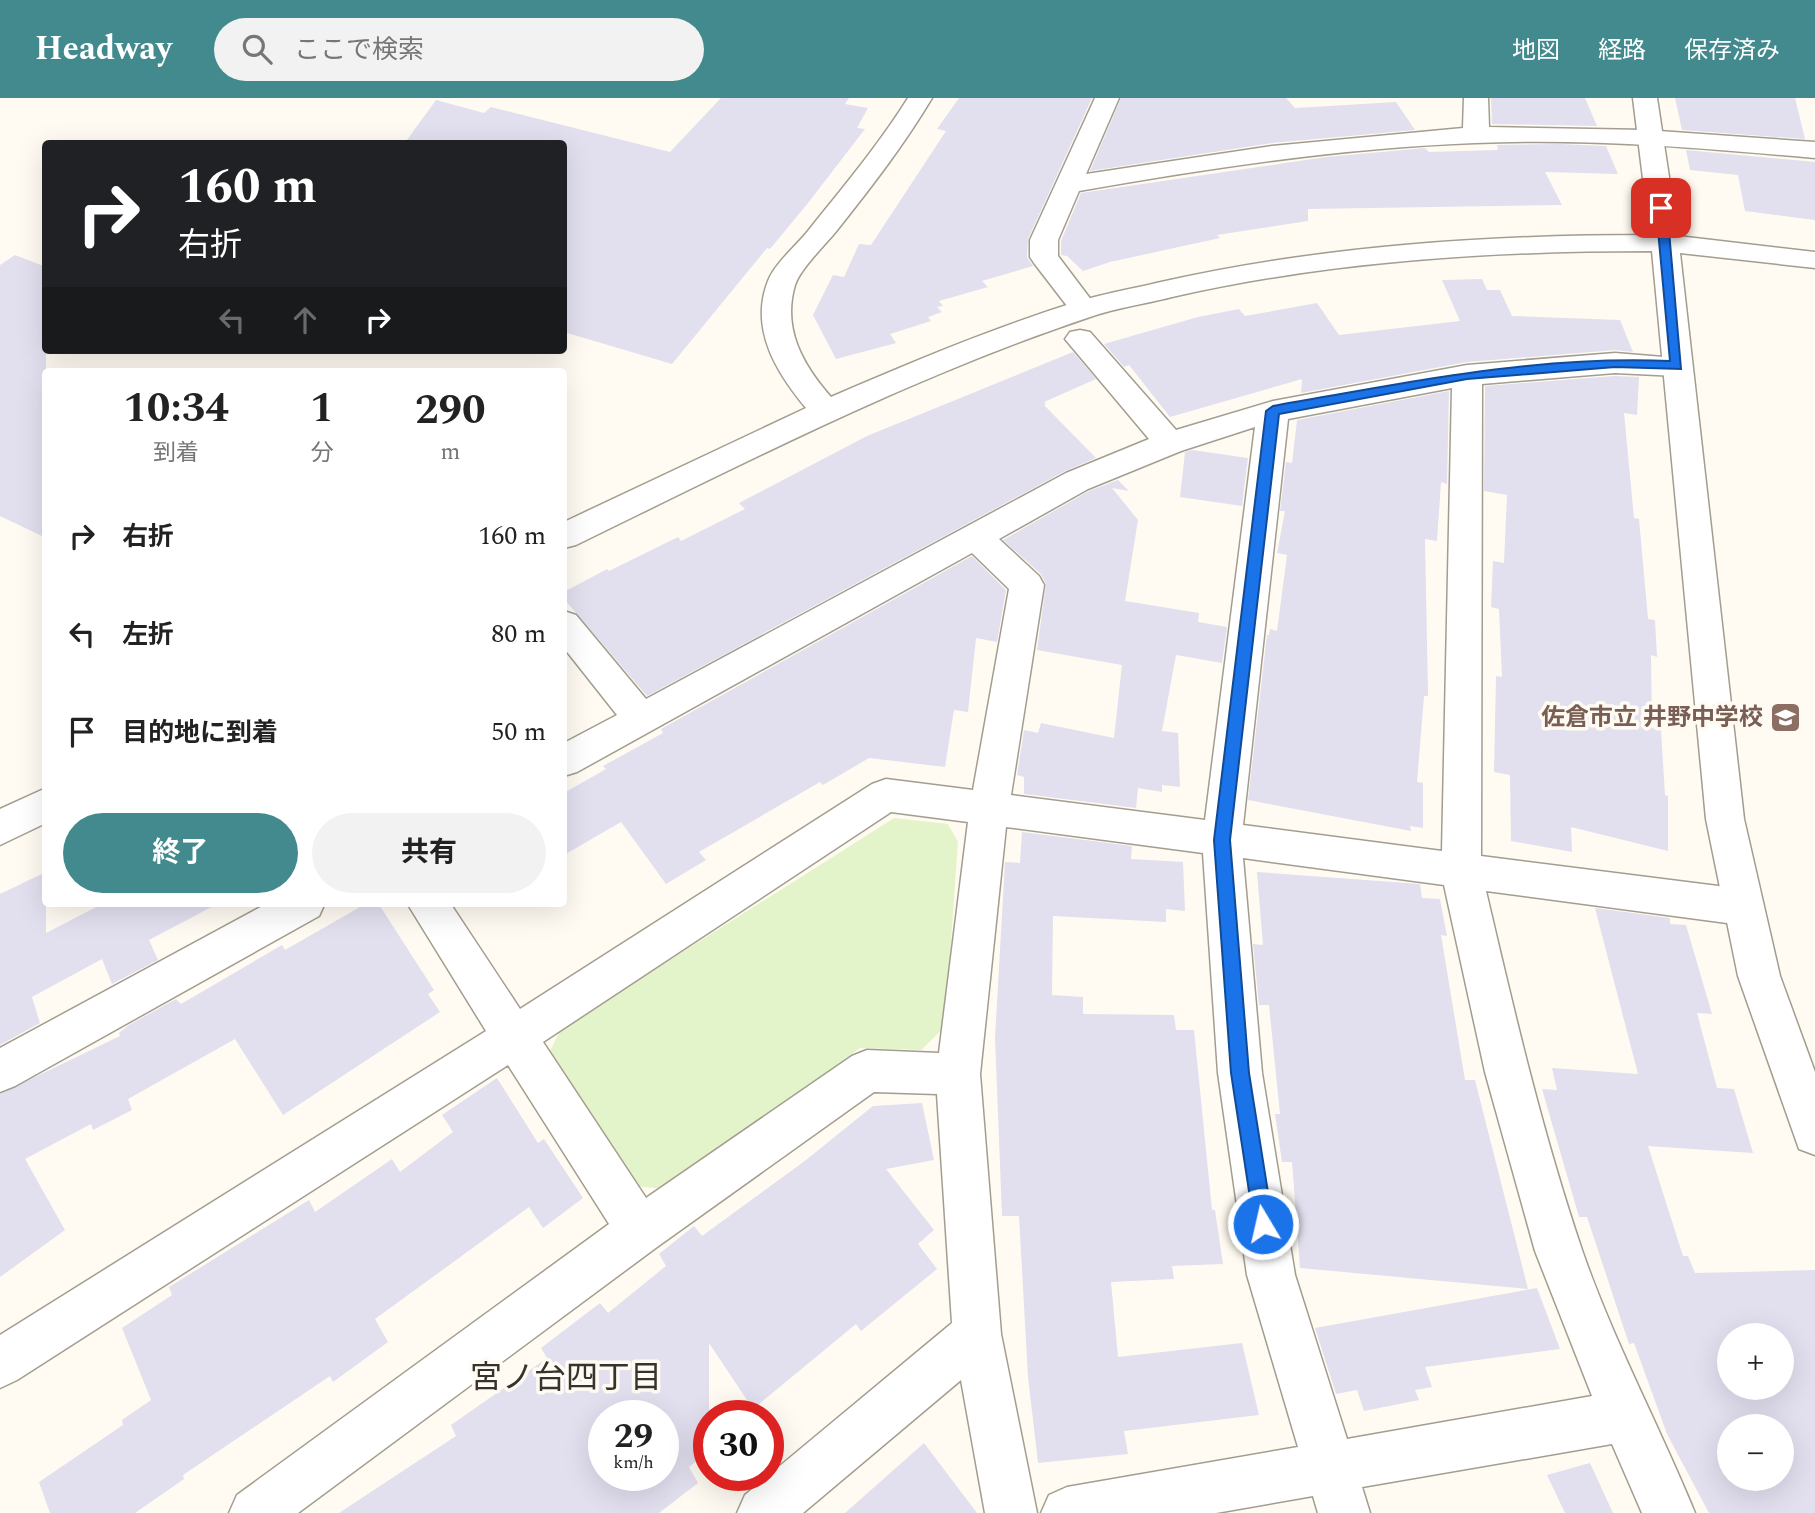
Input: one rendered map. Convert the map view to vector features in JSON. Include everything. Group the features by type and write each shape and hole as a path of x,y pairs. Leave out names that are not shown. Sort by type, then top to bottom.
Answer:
{"street":[{"path":"826,411 802,383 781,349 775,329 775,310 782,281 894,141 920,98"},
{"path":"1084,309 1044,257 1044,240 1107,98"},
{"path":"1476,98 1476,135"},
{"path":"1645,98 1665,243 1726,819 1742,907 1759,976 1815,1133"},
{"path":"1069,185 1198,162 1338,145 1476,135 1650,136 1815,150"},
{"path":"567,535 826,411 931,365 1084,309 1214,279 1317,262 1510,246 1665,243 1815,260"},
{"path":"1080,339 1170,443"},
{"path":"567,759 974,535 1077,481 1170,443 1273,411 1467,375 1615,363 1677,366"},
{"path":"1467,375 1461,870 1507,1072 1559,1251 1625,1416 1669,1513"},
{"path":"1273,411 1222,840 1240,1073 1271,1275 1336,1490"},
{"path":"974,535 1027,585 989,810 958,1074 976,1334 1011,1513"},
{"path":"567,628 641,718"},
{"path":"0,1363 514,1037 886,795 1742,907"},
{"path":"0,828 42,806"},
{"path":"0,1071 298,907"},
{"path":"430,907 640,1230"},
{"path":"255,1513 640,1230 867,1072 958,1074"},
{"path":"764,1513 976,1334"},
{"path":"1067,1513 1336,1490 1625,1416"}],"green space":[{"path":"894,818 948,824 958,842 945,1027 921,1050 860,1048 665,1189 633,1186 549,1053 561,1029"}],"building":[{"path":"721,98 849,98 845,104 868,108 857,128 865,129 808,203 770,249 767,248 672,364 567,333 567,140 407,140 436,100 484,113 491,107 670,152"},
{"path":"959,98 1092,98 1028,239 1027,257 1033,266 982,281 988,287 939,301 943,306 937,307 942,312 928,317 931,321 890,334 896,343 836,359 813,315 833,275 844,277 859,244 871,245 946,131 937,129"},
{"path":"1121,98 1286,98 1295,108 1396,102 1415,130 1272,143 1090,171"},
{"path":"1491,98 1585,98 1597,126 1492,124"},
{"path":"1675,98 1795,98 1805,139 1682,130"},
{"path":"1497,145 1606,146 1618,174 1545,172 1562,205 1308,209 1308,221 1217,235 1220,238 1110,262 1083,271 1067,256 1061,255 1061,241 1081,193 1326,157 1425,148 1429,152 1498,150"},
{"path":"1686,150 1815,162 1815,220 1745,211 1738,175 1690,170"},
{"path":"15,255 42,265 42,354 46,354 46,368 42,368 42,536 0,516 0,265"},
{"path":"1482,279 1487,290 1500,290 1512,316 1620,320 1633,352 1615,350 1467,362 1301,393 1302,379 1170,417 1129,365 1124,367 1104,344 1198,317 1239,309 1245,316 1317,303 1339,335 1460,321 1442,280"},
{"path":"1073,352 1096,379 1044,402 1044,405 1096,458 1065,471 647,696 567,603 567,590 607,569 609,571 678,537 681,541 745,509 739,503 867,436"},
{"path":"1615,376 1639,377 1637,415 1624,413 1634,518 1639,519 1648,619 1655,620 1657,657 1651,655 1652,728 1661,730 1665,795 1668,796 1668,851 1571,827 1572,852 1511,841 1510,775 1494,772 1496,676 1502,677 1499,609 1491,607 1493,561 1504,563 1507,495 1484,491 1485,386"},
{"path":"1449,391 1447,484 1441,482 1437,541 1425,539 1428,696 1424,696 1417,782 1423,783 1423,828 1410,826 1411,831 1248,800 1267,635 1270,629 1277,631 1287,555 1277,553 1285,511 1280,511 1286,462 1292,463 1297,420"},
{"path":"1192,450 1248,458 1242,506 1180,497 1185,452"},
{"path":"1118,480 1129,491 1112,488 1138,520 1125,601 1199,613 1198,622 1227,627 1222,663 1176,655 1162,731 1178,733 1180,787 1162,785 1162,792 1138,788 1136,808 1024,794 1024,777 1017,775 1024,730 1038,733 1041,723 1114,738 1122,665 1037,650 1046,584 1041,574 1003,540 1089,491"},
{"path":"972,556 1006,590 997,642 976,638 968,712 954,710 945,767 869,758 823,785 820,782 699,852 706,860 666,884 621,822 567,853 567,791 606,769 603,766 663,733 661,729"},
{"path":"1022,832 1132,846 1131,859 1183,862 1185,911 1166,909 1166,922 1053,916 1052,995 1083,997 1083,1014 1174,1015 1176,1030 1194,1030 1212,1210 1215,1210 1223,1264 1172,1266 1174,1279 1111,1282 1118,1357 1242,1343 1259,1415 1124,1431 1128,1454 1038,1463 1028,1377 1019,1216 1002,1216 995,1038 1005,862 1020,863"},
{"path":"1257,872 1420,884 1422,898 1440,899 1447,936 1441,935 1465,1080 1475,1080 1528,1289 1300,1268 1292,1162 1282,1162 1275,1114 1280,1114 1269,1005 1259,1005 1253,944 1263,945"},
{"path":"42,874 42,907 46,907 46,933 96,907 211,907 149,940 158,960 112,984 102,959 32,997 40,1023 0,1045 0,894"},
{"path":"360,907 381,907 434,990 428,994 440,1012 283,1115 235,1039 128,1099 132,1110 93,1130 91,1124 25,1159 65,1230 0,1277 0,1094 120,1036 119,1033 129,1025 176,999 181,1004 282,945 285,950"},
{"path":"1595,908 1670,918 1670,924 1686,925 1712,1014 1697,1013 1717,1088 1734,1089 1753,1153 1648,1146 1683,1256 1688,1256 1695,1273 1815,1270 1815,1513 1709,1513 1667,1434 1634,1343 1629,1344 1587,1217 1579,1217 1542,1089 1557,1090 1552,1068 1638,1074"},
{"path":"497,1078 538,1143 544,1139 583,1198 543,1228 529,1207 375,1319 388,1342 333,1382 330,1376 183,1475 184,1479 135,1513 50,1513 39,1482 123,1425 122,1420 151,1400 122,1328 172,1295 169,1287 309,1200 315,1212 392,1159 400,1172 453,1132 442,1115"},
{"path":"922,1103 934,1160 886,1169 934,1230 918,1244 937,1269 861,1331 856,1324 764,1400 747,1400 709,1343 709,1400 693,1400 693,1464 689,1467 693,1474 693,1487 659,1513 339,1513 456,1436 451,1425 547,1358 541,1348 600,1303 608,1313 666,1266 659,1254 694,1226 702,1236 806,1160 873,1106"},
{"path":"1537,1288 1560,1349 1425,1367 1432,1387 1415,1390 1419,1400 1364,1411 1357,1390 1336,1394 1315,1328"},
{"path":"924,1443 977,1513 845,1513"},
{"path":"1590,1463 1613,1513 1565,1513 1547,1475"}],"place":[{"name":"佐倉市立 井野中学校","path":"1786,717"}],"district":[{"name":"宮ノ台四丁目","path":"566,1377"}],"route":[{"path":"1263,1224 1240,1073 1222,840 1273,411 1467,375 1615,363 1677,366 1661,208"}]}
